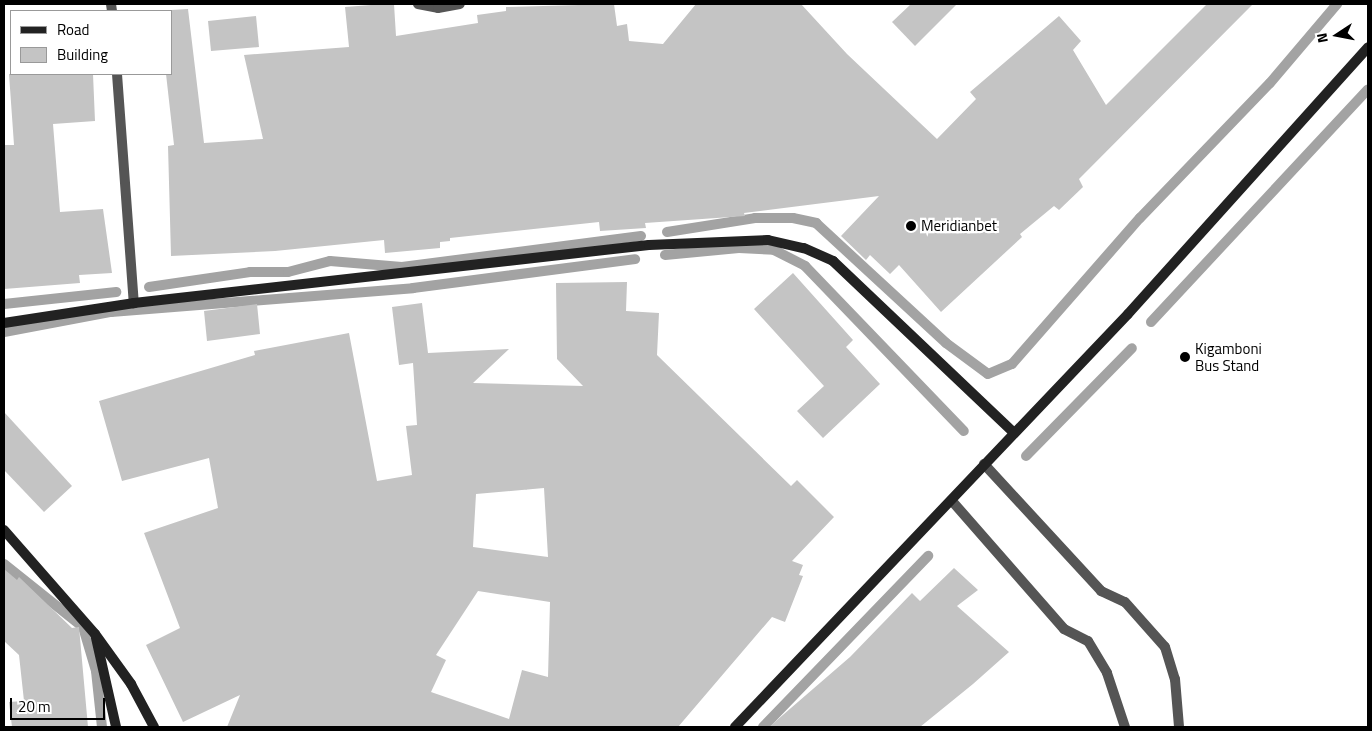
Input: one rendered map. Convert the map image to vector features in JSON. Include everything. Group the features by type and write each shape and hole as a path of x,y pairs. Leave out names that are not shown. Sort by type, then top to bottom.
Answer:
{"main road":[{"path":"735,727 952,501 1012,431 1128,314 1368,47"},
{"path":"4,323 134,302 649,245 768,240 804,248 833,261 1012,431"},
{"path":"4,530 95,634 131,684 154,727"},
{"path":"95,634 116,727"}],"street":[{"path":"418,4 438,8 460,4"},
{"path":"116,75 134,302"},
{"path":"984,464 1101,592 1125,602 1165,647 1175,679 1179,727"},
{"path":"952,501 1064,630 1088,641 1107,673 1125,727"}],"building":[{"path":"394,4 396,36 478,23 477,15 506,11 506,7 614,4 617,26 627,24 629,41 663,44 696,4 801,4 847,54 937,139 976,99 970,92 1059,16 1081,41 1073,50 1106,105 1207,4 1253,4 1079,179 1083,187 1059,210 1054,206 1020,234 1022,237 941,312 899,265 890,274 870,255 866,260 841,236 879,196 744,213 745,216 645,223 646,228 600,231 599,222 450,238 450,241 440,242 440,248 385,253 384,240 275,251 171,256 168,146 174,145 166,75 172,75 171,10 188,9 204,143 263,139 244,55 349,47 345,7"},
{"path":"911,4 957,4 915,46 892,22"},
{"path":"256,16 259,47 211,51 208,21"},
{"path":"9,74 93,75 95,121 53,124 60,212 103,209 112,273 79,275 80,283 4,289 4,145 14,145"},
{"path":"793,273 853,340 846,347 880,384 823,438 797,411 824,386 754,309"},
{"path":"627,282 626,311 659,313 657,355 791,486 797,480 834,517 792,561 803,565 799,575 803,576 785,622 772,617 678,727 227,727 240,695 183,722 146,645 180,628 144,533 218,508 209,458 122,481 99,401 255,355 254,351 349,333 377,481 412,475 406,426 417,425 413,363 399,365 392,307 422,303 428,353 509,349 473,383 583,386 557,359 556,283","holes":["544,488 548,557 473,547 476,494","478,591 550,602 548,677 522,670 509,719 431,692 446,660 436,655"]},
{"path":"257,304 260,334 207,341 204,311"},
{"path":"4,412 72,486 44,512 4,470"},
{"path":"954,568 978,590 957,606 1009,652 973,684 920,727 769,727 850,657 912,593 920,601"},
{"path":"4,569 17,580 19,577 72,628 79,627 88,727 12,727 9,702 24,701 19,655 4,641"}],"waterway":[{"path":"667,232 755,218 793,218 816,223 946,343 988,374 1012,364 1140,218 1270,83 1337,4"},
{"path":"1151,322 1368,89"},
{"path":"149,287 250,272 288,272 330,261 402,267 641,236"},
{"path":"665,255 739,248 774,250 805,266 964,431"},
{"path":"4,332 111,312 413,288 635,259"},
{"path":"4,304 116,292"},
{"path":"1026,456 1132,348"},
{"path":"763,727 928,556"},
{"path":"4,564 83,627 96,671 102,727"}],"place":[{"name":"Meridianbet","path":"911,226"},
{"name":"Kigamboni Bus Stand","path":"1185,357"}]}
